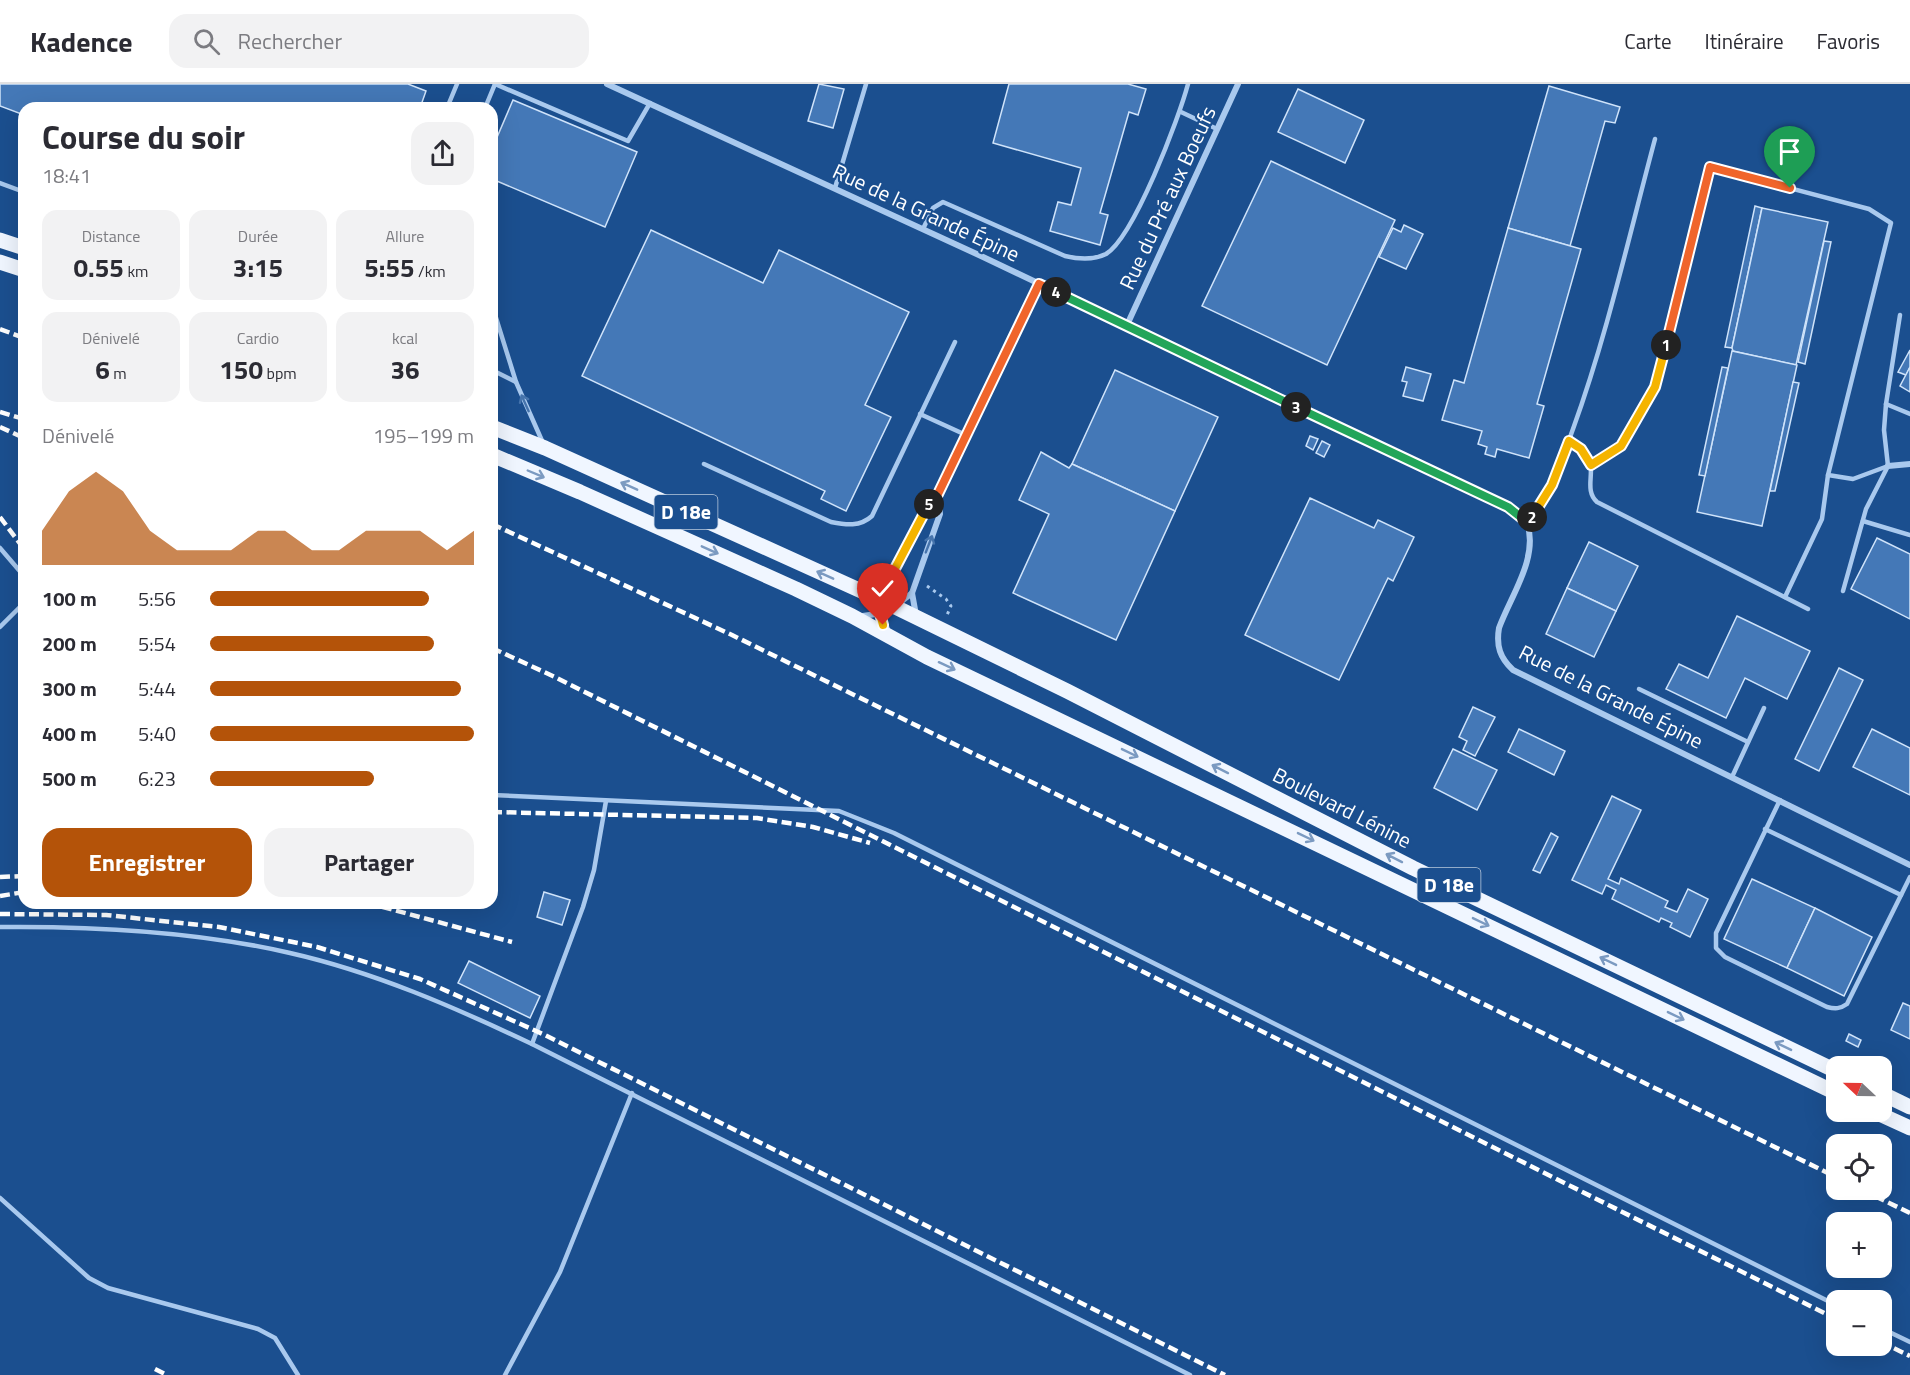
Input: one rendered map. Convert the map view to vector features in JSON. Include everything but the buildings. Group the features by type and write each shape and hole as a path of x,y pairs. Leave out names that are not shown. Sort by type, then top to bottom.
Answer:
{"main road":[{"path":"0,240 18,246"},
{"path":"0,262 18,268"},
{"name":"Boulevard Lénine","path":"498,429 545,448 879,599 1067,691 1413,868 1826,1066"},
{"name":"Boulevard Lénine","path":"498,458 613,506 852,616 894,639 1826,1088"},
{"path":"1892,1098 1910,1107"},
{"path":"1892,1120 1910,1128"}],"street":[{"name":"Rue de la Grande Épine","path":"608,84 923,229 1508,507 1527,522 1532,542 1529,556 1498,628 1497,640 1504,662 1513,670 1910,865"},
{"name":"Rue du Pré aux Boeufs","path":"1127,326 1238,84"},
{"path":"894,639 883,625 879,599 926,507 938,494 1039,284"},
{"path":"1888,466 1910,464"},
{"path":"918,619 912,593 940,514 938,494"},
{"path":"896,608 912,593"},
{"name":"Boulevard Lénine","path":"852,616 880,615 896,608"}],"lane":[{"path":"450,102 457,84"},
{"path":"488,102 495,84 628,141 650,103"},
{"path":"835,188 866,84"},
{"path":"923,229 933,208 943,202 1065,256 1078,259 1105,254 1116,246 1132,222 1181,112 1188,84"},
{"path":"1181,112 1218,129"},
{"path":"1527,522 1544,501 1556,476 1590,381 1655,139"},
{"path":"1591,465 1621,446 1655,387 1710,167 1869,209 1891,223 1828,475 1822,519 1785,597"},
{"path":"0,183 18,190"},
{"path":"1843,591 1863,521 1888,466 1884,430 1886,404 1900,315"},
{"path":"498,324 516,382 545,448"},
{"path":"704,464 831,522 859,524 872,516 955,342"},
{"path":"498,373 516,382"},
{"path":"1886,404 1910,414"},
{"path":"920,414 966,435"},
{"path":"1569,441 1581,449 1591,465 1590,492 1597,502 1808,609"},
{"path":"1828,475 1853,479 1888,466"},
{"path":"1863,521 1910,535"},
{"path":"0,548 18,569"},
{"path":"0,627 18,609"},
{"path":"1639,689 1748,742"},
{"path":"1732,777 1764,708"},
{"path":"498,795 839,811 858,818 894,833 1826,1300"},
{"path":"1780,800 1716,933 1716,948 1725,957 1827,1007 1836,1009 1847,1004 1910,877"},
{"path":"532,1044 583,907 594,870 606,801"},
{"path":"1766,830 1901,895"},
{"path":"0,927 81,926 222,941 290,952 377,978 459,1009 532,1044 1190,1375"},
{"path":"506,1375 560,1272 632,1094"},
{"path":"0,1198 89,1278 108,1288 258,1329 275,1338 298,1375"},
{"path":"1892,1333 1910,1342"}],"railway":[{"path":"0,329 18,336"},
{"path":"0,412 18,417"},
{"path":"0,427 18,435"},
{"path":"0,517 18,541"},
{"path":"498,527 732,635 1826,1172"},
{"path":"498,651 555,677 1826,1314"},
{"path":"498,812 757,818 813,827 870,843"},
{"path":"0,877 18,876"},
{"path":"0,896 18,893"},
{"path":"390,909 512,942"},
{"path":"0,914 106,915 219,927 317,947 420,979 545,1035 1225,1375"},
{"path":"1883,1200 1910,1213"},
{"path":"1892,1347 1910,1356"},
{"path":"155,1369 167,1375"}],"route":[{"path":"883,625 878,606 882,590 926,507 938,494 1039,284 1508,507 1527,522 1544,501 1569,441 1581,449 1591,465 1621,446 1655,387 1710,167 1790,188"}]}
